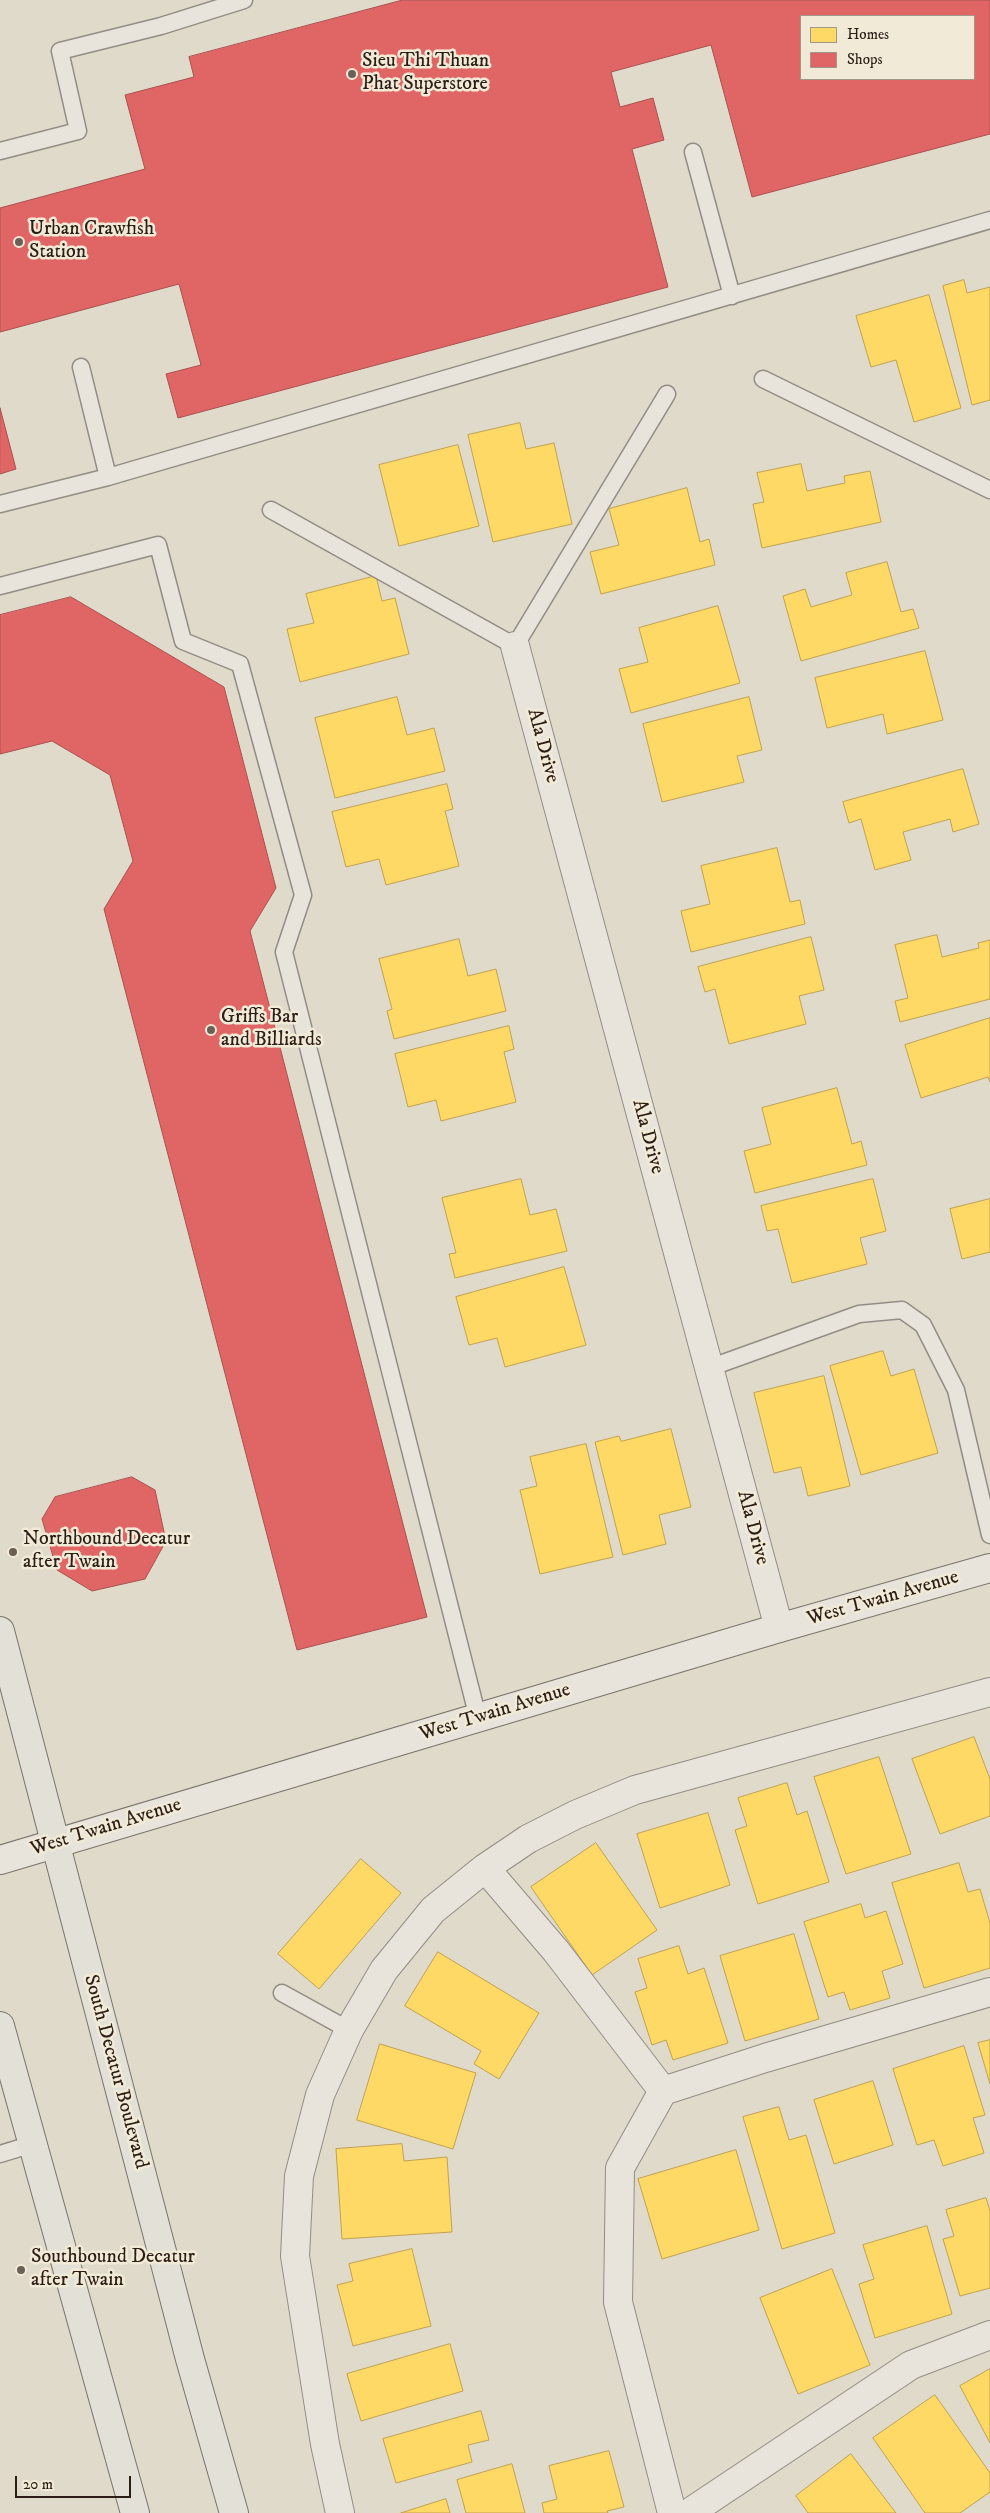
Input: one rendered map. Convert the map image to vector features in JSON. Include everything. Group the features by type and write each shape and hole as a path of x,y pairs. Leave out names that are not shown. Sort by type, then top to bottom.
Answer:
{"main road":[{"name":"South Decatur Boulevard","path":"0,1631 54,1844 190,2359 234,2513"},
{"path":"0,2028 135,2513"}],"street":[{"name":"Ala Drive","path":"515,646 779,1628"},
{"name":"West Twain Avenue","path":"0,1860 779,1628 990,1568"},
{"path":"340,2513 325,2444 295,2256 300,2176 320,2095 349,2030 384,1970 433,1910 485,1868 528,1840 575,1816 634,1790 990,1692"},
{"path":"485,1868 556,1951 663,2091"},
{"path":"672,2513 618,2302 620,2168 663,2091 765,2058 990,1992"},
{"path":"690,2513 911,2365 990,2335"}],"lane":[{"path":"0,151 78,131 60,51 161,26 244,0"},
{"path":"694,152 732,296"},
{"path":"0,504 108,477 990,220"},
{"path":"81,367 108,477"},
{"path":"763,379 990,490"},
{"path":"271,510 515,646 667,394"},
{"path":"0,586 158,545 183,641 240,664 303,895 284,952 478,1718"},
{"path":"709,1368 859,1314 902,1310 924,1325 956,1390 990,1535"},
{"path":"282,1994 349,2030"},
{"path":"0,2154 32,2144"}],"building: Homes":[{"path":"964,280 967,293 990,287 990,400 972,405 943,286"},
{"path":"929,295 961,408 914,422 896,360 871,367 856,316"},
{"path":"520,423 526,449 554,443 572,524 493,542 468,435"},
{"path":"458,445 479,526 399,546 379,465"},
{"path":"801,464 807,491 845,483 844,476 870,471 881,522 762,548 753,504 764,502 757,473"},
{"path":"687,488 700,542 709,539 715,565 601,594 590,552 619,545 609,509"},
{"path":"887,562 901,612 913,609 919,628 801,661 783,596 805,589 811,607 852,595 846,573"},
{"path":"376,576 382,601 395,598 409,654 300,682 287,629 314,623 306,594"},
{"path":"718,606 740,683 631,713 619,669 648,662 639,628"},
{"path":"925,651 943,720 887,734 883,714 827,728 815,678"},
{"path":"397,697 407,735 434,728 445,771 335,798 315,718"},
{"path":"749,697 762,750 737,756 744,782 662,802 643,724"},
{"path":"963,769 979,824 953,832 950,819 903,832 911,860 875,870 861,819 849,823 843,802"},
{"path":"447,784 453,809 445,811 459,866 386,885 379,859 346,867 332,812"},
{"path":"777,848 790,902 800,900 805,924 691,952 681,911 710,904 701,866"},
{"path":"937,935 942,957 979,948 978,943 990,940 990,999 900,1022 895,1001 908,998 895,945"},
{"path":"811,937 824,990 799,996 806,1024 729,1044 715,989 705,992 698,967"},
{"path":"459,939 468,976 496,969 506,1011 394,1039 387,1011 392,1009 379,959"},
{"path":"990,1018 990,1082 988,1077 921,1098 905,1045"},
{"path":"509,1026 514,1049 504,1052 516,1102 441,1121 436,1100 408,1107 395,1054"},
{"path":"837,1088 852,1144 861,1141 867,1165 755,1193 744,1151 771,1144 762,1108"},
{"path":"521,1179 530,1215 556,1209 567,1251 455,1278 449,1254 456,1253 442,1198"},
{"path":"873,1179 886,1231 860,1238 867,1264 792,1283 778,1229 767,1231 761,1206"},
{"path":"990,1199 990,1252 962,1259 950,1209"},
{"path":"564,1267 586,1345 505,1367 497,1338 469,1345 456,1297"},
{"path":"883,1351 891,1376 914,1369 938,1453 861,1475 830,1366"},
{"path":"824,1376 850,1486 808,1496 801,1467 774,1473 754,1393"},
{"path":"671,1429 691,1507 659,1515 666,1544 623,1555 595,1442 619,1436 621,1441"},
{"path":"586,1444 613,1557 540,1574 520,1490 537,1486 530,1457"},
{"path":"974,1737 990,1779 990,1816 940,1834 912,1759"},
{"path":"879,1757 911,1854 846,1874 814,1777"},
{"path":"787,1783 797,1815 807,1811 829,1882 758,1904 735,1830 747,1826 738,1798"},
{"path":"708,1813 730,1885 660,1908 637,1834"},
{"path":"596,1843 657,1930 592,1975 531,1887"},
{"path":"361,1859 401,1893 319,1989 278,1954"},
{"path":"959,1863 968,1892 980,1889 990,1923 990,1968 924,1988 892,1883"},
{"path":"861,1904 865,1918 886,1911 903,1964 882,1971 890,1998 850,2010 844,1992 828,1997 804,1922"},
{"path":"794,1934 819,2019 745,2041 720,1956"},
{"path":"679,1946 688,1974 704,1968 728,2043 673,2060 666,2040 652,2045 635,1992 647,1988 638,1959"},
{"path":"438,1952 539,2013 499,2079 474,2064 481,2051 405,2006"},
{"path":"990,2040 990,2084 978,2043"},
{"path":"380,2044 476,2073 453,2149 357,2120"},
{"path":"964,2046 985,2115 973,2118 984,2153 943,2166 934,2140 917,2145 893,2069"},
{"path":"873,2081 893,2145 834,2164 814,2100"},
{"path":"779,2107 789,2140 806,2135 835,2233 782,2249 743,2117"},
{"path":"402,2144 404,2161 447,2157 452,2232 342,2239 336,2149"},
{"path":"736,2150 759,2230 662,2259 638,2179"},
{"path":"986,2198 990,2211 990,2288 960,2296 943,2239 954,2236 946,2210"},
{"path":"927,2226 952,2314 875,2338 859,2284 874,2279 863,2245"},
{"path":"412,2249 431,2326 353,2346 337,2285 353,2281 349,2264"},
{"path":"832,2269 870,2365 798,2394 760,2298"},
{"path":"450,2344 463,2391 361,2421 347,2374"},
{"path":"990,2369 990,2443 960,2386"},
{"path":"935,2395 990,2473 990,2492 960,2513 925,2513 873,2438"},
{"path":"481,2411 489,2440 468,2445 472,2462 396,2483 383,2439"},
{"path":"609,2451 624,2507 607,2511 608,2513 544,2513 542,2503 557,2499 549,2466"},
{"path":"851,2454 896,2513 808,2513 796,2496"},
{"path":"512,2464 525,2513 466,2513 457,2480"},
{"path":"446,2499 450,2513 401,2513"}],"building: Shops":[{"path":"403,0 990,0 990,134 752,197 711,45 611,72 620,107 653,98 664,140 632,149 668,287 178,418 166,374 201,365 179,284 0,332 0,208 145,169 125,95 194,77 189,57"},
{"path":"0,408 16,469 0,474"},
{"path":"71,597 224,687 276,888 250,931 427,1617 297,1650 104,909 133,861 110,775 52,741 0,754 0,615"},
{"path":"132,1477 155,1490 166,1541 145,1579 92,1591 57,1570 42,1519 55,1497"}],"place":[{"name":"Sieu Thi Thuan Phat Superstore","path":"352,74"},
{"name":"Urban Crawfish Station","path":"19,242"},
{"name":"Griffs Bar and Billiards","path":"211,1030"},
{"name":"Northbound Decatur after Twain","path":"13,1552"},
{"name":"Southbound Decatur after Twain","path":"21,2270"}]}
